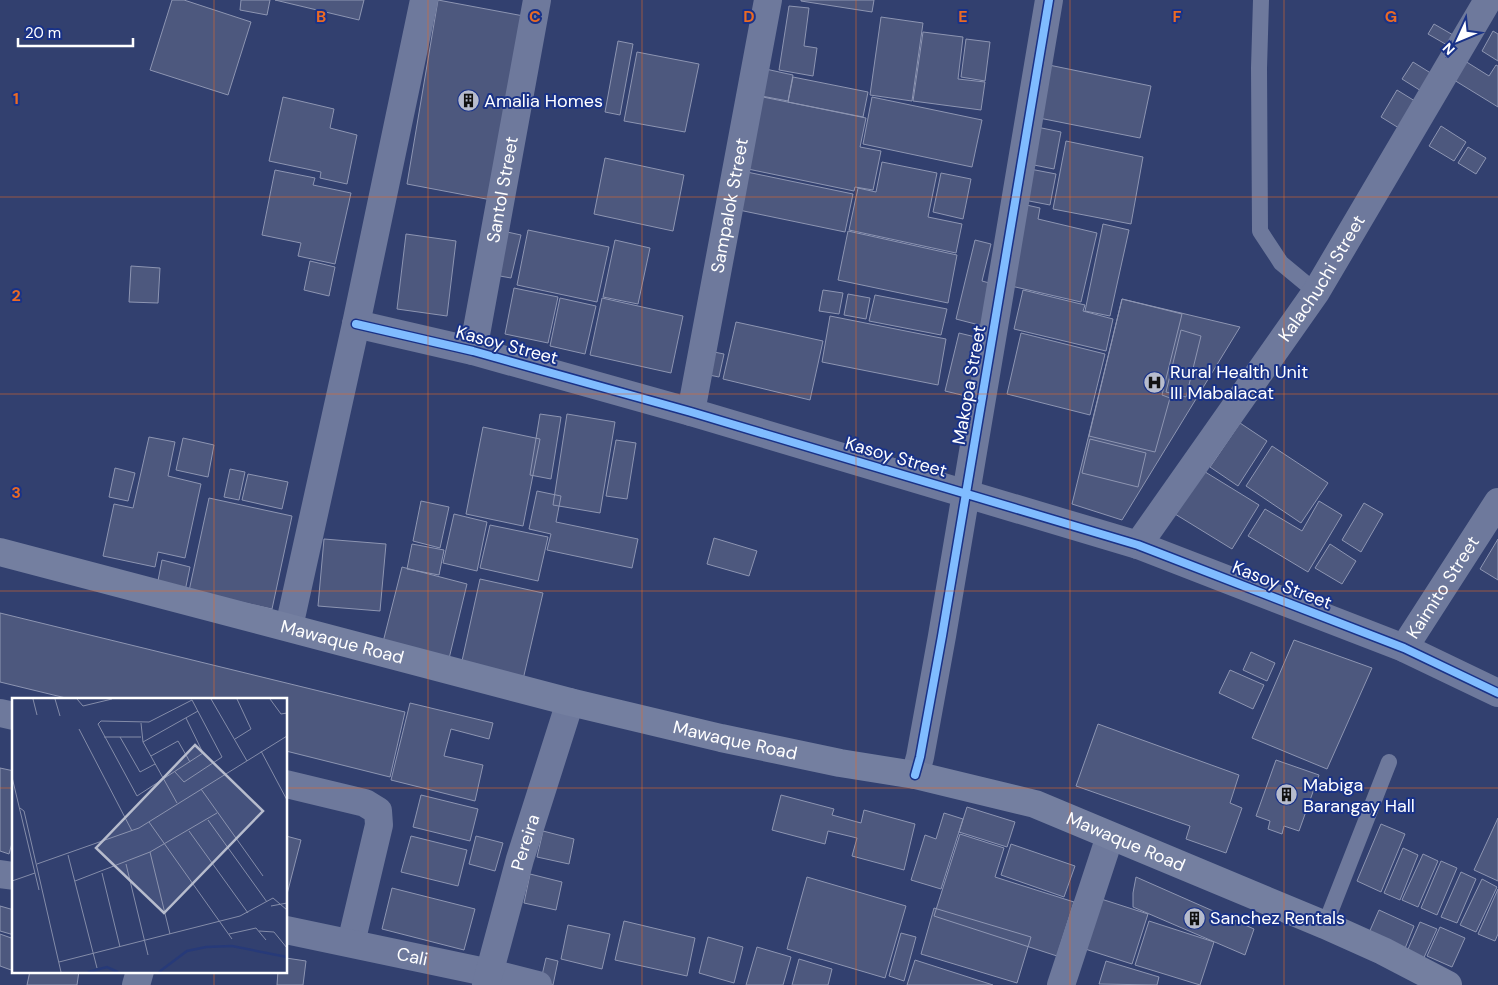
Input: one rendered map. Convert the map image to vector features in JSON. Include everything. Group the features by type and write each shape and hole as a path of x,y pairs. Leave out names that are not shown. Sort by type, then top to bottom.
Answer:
{"main road":[{"name":"Mawaque Road","path":"0,552 570,702 721,738 840,763 915,775 1035,804 1325,925 1383,951 1448,985"}],"street":[{"path":"289,627 356,324 424,0"},
{"name":"Santol Street","path":"473,351 537,0"},
{"name":"Sampalok Street","path":"691,412 768,0"},
{"name":"Makopa Street","path":"915,775 942,636 1049,0"},
{"name":"Kalachuchi Street","path":"1138,545 1316,292 1488,0"},
{"name":"Kasoy Street","path":"356,324 473,351 691,412 1138,545 1404,648 1498,693"},
{"name":"Kaimito Street","path":"1404,648 1498,502"},
{"name":"Pereira","path":"488,979 520,858 570,702"},
{"path":"288,784 365,803 378,811 379,825 351,944"},
{"path":"1061,985 1110,836"},
{"name":"Cali","path":"288,930 351,944 488,979 538,985"},
{"path":"136,985 140,972"}],"lane":[{"path":"1261,0 1259,68 1260,231 1281,264 1316,292"},
{"path":"1325,925 1389,762"}],"building":[{"path":"172,0 184,0 251,22 228,95 150,70"},
{"path":"241,0 270,0 267,15 240,10"},
{"path":"275,0 364,0 359,20"},
{"name":"Amalia Homes","path":"438,0 529,17 497,201 407,184"},
{"path":"801,0 874,0 872,12"},
{"path":"789,6 809,8 804,46 817,48 813,76 779,70"},
{"path":"881,17 923,23 912,101 870,95"},
{"path":"1434,24 1460,39 1454,49 1428,34"},
{"path":"1493,31 1498,34 1498,61 1482,51"},
{"path":"923,32 963,37 958,79 985,82 981,110 913,101"},
{"path":"966,39 990,42 985,81 961,77"},
{"path":"618,41 633,44 620,115 605,112"},
{"path":"637,52 699,64 685,132 624,121"},
{"path":"1465,61 1489,76 1496,65 1498,66 1498,107 1454,80"},
{"path":"1413,62 1437,77 1426,94 1402,79"},
{"path":"1044,64 1151,86 1140,138 1034,117"},
{"path":"761,68 793,75 788,101 756,95"},
{"path":"793,77 868,92 863,117 788,102"},
{"path":"1397,90 1423,106 1407,133 1381,117"},
{"path":"758,96 866,118 860,147 881,151 873,190 855,187 854,191 743,168"},
{"path":"283,97 334,109 330,128 357,135 347,184 320,178 321,172 269,161"},
{"path":"872,97 982,120 972,167 863,144"},
{"path":"1032,126 1061,132 1054,169 1024,163"},
{"path":"1441,126 1466,142 1454,161 1429,146"},
{"path":"1066,141 1143,157 1131,224 1053,209"},
{"path":"1468,147 1486,158 1476,174 1458,163"},
{"path":"605,158 684,175 673,231 594,214"},
{"path":"882,162 937,173 928,217 962,224 956,253 849,230 858,188 876,192"},
{"path":"1030,169 1056,174 1050,205 1024,200"},
{"path":"275,170 315,178 313,185 351,193 335,264 298,256 301,243 262,235"},
{"path":"742,171 853,194 845,232 734,209"},
{"path":"941,173 971,179 963,219 933,212"},
{"path":"1022,204 1040,208 1038,219 1097,233 1081,302 1011,286"},
{"path":"1103,224 1129,230 1110,316 1085,311"},
{"path":"498,230 521,235 511,278 489,274"},
{"path":"528,230 609,247 597,302 517,285"},
{"path":"848,231 957,255 948,303 838,280"},
{"path":"406,234 456,241 447,316 397,309"},
{"path":"615,240 650,248 638,304 603,297"},
{"path":"975,240 991,244 982,281 993,284 983,326 956,319"},
{"path":"310,261 335,267 329,296 304,290"},
{"path":"131,266 160,268 158,303 129,302"},
{"path":"514,288 558,297 548,343 505,334"},
{"path":"823,290 843,293 839,314 819,311"},
{"path":"1023,290 1085,305 1083,311 1113,319 1106,351 1014,329"},
{"path":"848,294 870,298 866,319 844,315"},
{"path":"875,295 947,309 941,335 869,321"},
{"path":"560,298 596,306 585,354 550,346"},
{"path":"602,298 683,316 671,373 590,355"},
{"path":"1122,299 1182,314 1162,395 1170,398 1155,452 1089,436"},
{"name":"Rural Health Unit III Mabalacat","path":"1122,299 1240,327 1122,520 1072,504"},
{"path":"830,316 946,339 938,385 822,362"},
{"path":"736,322 823,341 810,400 723,379"},
{"path":"1181,330 1201,336 1186,397 1166,392"},
{"path":"959,333 988,340 974,398 945,391"},
{"path":"1021,333 1105,354 1090,415 1007,394"},
{"path":"704,350 724,354 719,377 699,373"},
{"path":"540,414 561,417 551,479 530,475"},
{"path":"567,414 615,422 600,513 553,505"},
{"path":"1240,423 1267,441 1238,486 1210,467"},
{"path":"483,427 540,439 523,526 466,514"},
{"path":"149,437 175,442 168,476 201,484 185,558 158,552 155,567 103,556 114,504 133,508"},
{"path":"183,438 214,445 208,477 176,470"},
{"path":"1090,439 1146,453 1138,487 1082,473"},
{"path":"616,440 636,443 627,499 606,496"},
{"path":"1272,446 1328,483 1301,523 1246,486"},
{"path":"115,468 135,473 128,501 109,497"},
{"path":"230,469 245,472 239,500 224,497"},
{"path":"1202,470 1259,505 1232,549 1175,514"},
{"path":"248,474 288,482 282,509 242,500"},
{"path":"537,491 561,496 556,522 638,539 632,568 547,550 551,534 529,529"},
{"path":"209,498 292,516 272,609 189,591"},
{"path":"421,501 449,507 440,548 413,541"},
{"path":"1319,501 1342,515 1308,572 1248,536 1265,509 1302,531"},
{"path":"1364,503 1383,514 1361,552 1342,540"},
{"path":"454,514 487,522 477,571 443,563"},
{"path":"490,525 548,537 538,581 480,568"},
{"path":"714,538 757,551 749,576 707,564"},
{"path":"324,539 386,544 380,611 318,606"},
{"path":"1498,539 1498,580 1480,569"},
{"path":"412,544 444,550 439,575 407,569"},
{"path":"1330,544 1356,561 1342,584 1315,568"},
{"path":"162,560 190,567 184,596 156,591"},
{"path":"402,567 467,584 447,667 381,650"},
{"path":"480,579 543,593 522,684 460,670"},
{"path":"0,613 405,712 390,777 288,752 288,698 66,698 0,682"},
{"path":"1294,640 1372,668 1327,769 1252,738"},
{"path":"1251,652 1275,663 1267,681 1243,670"},
{"path":"1230,670 1264,685 1253,709 1219,693"},
{"path":"410,703 493,723 489,739 451,729 444,756 483,765 475,801 391,780"},
{"path":"1098,724 1239,775 1230,803 1242,808 1226,853 1186,839 1190,826 1076,786"},
{"name":"Mabiga Barangay Hall","path":"1276,760 1319,775 1299,831 1284,826 1282,834 1268,829 1270,821 1256,816"},
{"path":"0,768 12,771 12,843 9,854 0,851"},
{"path":"421,795 478,809 470,841 413,827"},
{"path":"781,795 834,809 832,815 861,823 864,810 915,824 904,870 852,856 857,838 828,831 825,844 772,830"},
{"path":"967,807 1015,822 1007,847 959,832"},
{"path":"944,813 963,819 941,889 911,880 925,835 936,839"},
{"path":"1498,818 1498,881 1474,870"},
{"path":"1381,824 1405,834 1381,892 1357,881"},
{"path":"543,831 574,839 569,864 537,857"},
{"path":"960,834 1004,848 995,877 1074,902 1057,956 934,916"},
{"path":"411,836 467,850 458,886 401,872"},
{"path":"476,836 503,843 495,871 469,864"},
{"path":"288,837 301,840 288,890"},
{"path":"1011,844 1075,866 1064,897 1001,875"},
{"path":"1403,848 1418,855 1400,900 1384,893"},
{"path":"1423,854 1438,861 1418,907 1402,900"},
{"path":"1441,861 1457,868 1437,915 1421,908"},
{"path":"1461,872 1476,879 1457,923 1441,917"},
{"path":"530,874 562,882 556,910 524,903"},
{"path":"807,877 906,906 885,978 787,949"},
{"name":"Sanchez Rentals","path":"1136,877 1254,929 1245,955 1133,907"},
{"path":"1482,879 1497,887 1476,932 1460,925"},
{"path":"392,888 475,909 464,950 382,929"},
{"path":"1498,889 1498,934 1495,941 1478,934"},
{"path":"1098,898 1148,914 1132,964 1082,948"},
{"path":"0,906 12,909 12,934 0,931"},
{"path":"934,908 1031,937 1017,983 921,954"},
{"path":"1379,910 1414,926 1404,951 1368,935"},
{"path":"624,921 695,938 687,976 615,960"},
{"path":"1149,921 1214,942 1200,985 1135,965"},
{"path":"1420,922 1437,929 1421,964 1405,956"},
{"path":"568,925 610,934 602,969 561,959"},
{"path":"1440,927 1465,938 1452,967 1427,956"},
{"path":"901,933 916,937 904,981 889,976"},
{"path":"0,934 12,938 12,970 0,966"},
{"path":"708,937 743,947 734,983 699,973"},
{"path":"757,947 791,957 783,985 746,985"},
{"path":"288,958 306,961 303,985 277,985 278,972 288,972"},
{"path":"546,958 558,961 553,985 540,984"},
{"path":"799,959 832,969 828,985 792,985"},
{"path":"915,960 993,985 907,985"},
{"path":"1106,961 1159,977 1157,985 1099,984"},
{"path":"30,972 79,972 77,985 27,985"}],"cycle path":[{"path":"915,775 942,636 1049,0"},
{"path":"356,324 473,351 691,412 1138,545 1404,648 1498,693"}],"place":[{"name":"Amalia Homes","path":"468,101"},
{"name":"Rural Health Unit III Mabalacat","path":"1154,382"},
{"name":"Mabiga Barangay Hall","path":"1287,795"},
{"name":"Sanchez Rentals","path":"1194,918"}]}
